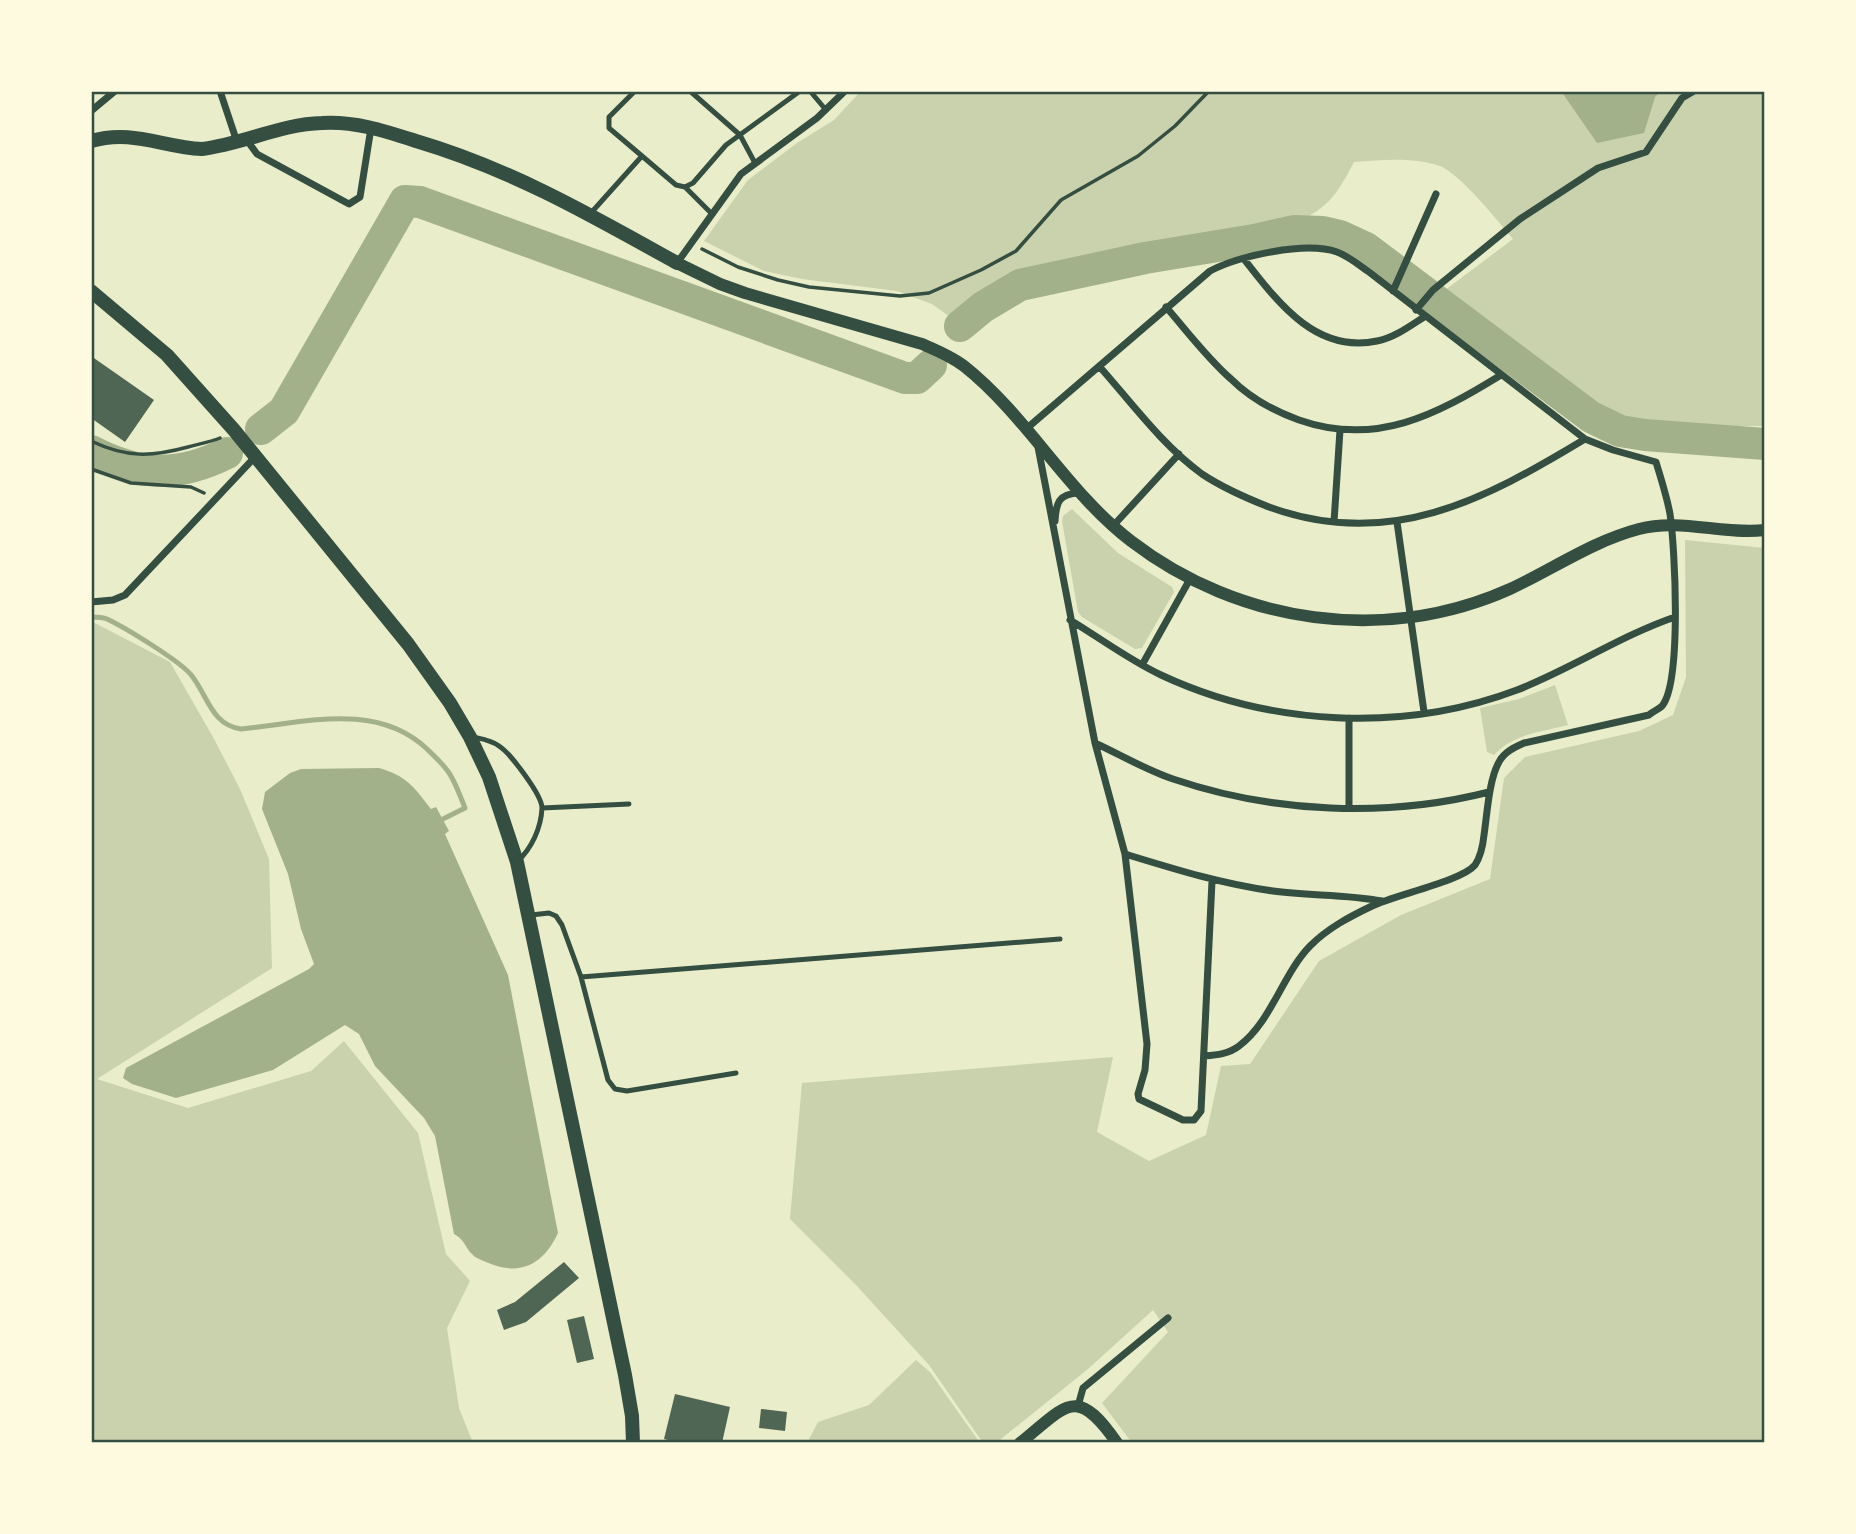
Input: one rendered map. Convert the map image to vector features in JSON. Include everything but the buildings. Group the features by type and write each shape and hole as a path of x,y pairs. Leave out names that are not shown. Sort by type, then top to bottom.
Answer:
{"main road":[{"path":"91,141 119,135 187,149 202,149 298,126 322,123 371,127 499,169 590,214 677,263"},
{"path":"91,291 167,355 256,456 408,644 450,703 489,777 517,862 625,1375 632,1416 633,1443"}],"street":[{"path":"91,111 115,91"},
{"path":"220,91 242,141 257,154 349,204 360,197 371,127"},
{"path":"845,91 826,110 741,174 677,263 745,293 922,344 944,353 984,384 1113,527 1159,561 1190,579 1224,595 1262,608 1304,617 1367,621 1409,617 1474,603 1510,589 1617,535 1643,527 1671,525 1765,530"},
{"path":"1416,310 1433,290 1520,219 1598,167 1647,152 1682,98 1694,91"},
{"path":"1392,291 1436,194"},
{"path":"1025,430 1210,271 1226,263 1274,252 1315,248 1337,252 1369,272 1424,317 1586,439 1656,462 1671,525 1675,617 1673,672 1669,692 1662,706 1648,715 1524,743 1510,750 1498,762 1489,792 1480,858 1472,868 1459,876 1382,901 1330,928 1308,948 1262,1019 1238,1047 1224,1053 1203,1056"},
{"path":"1244,259 1282,307 1303,326 1332,340 1357,343 1378,341 1403,331 1424,317"},
{"path":"1166,307 1230,379 1256,400 1283,414 1340,430 1363,431 1413,421 1446,407 1501,375"},
{"path":"1099,366 1179,454 1203,474 1250,499 1286,513 1334,522 1397,522 1460,505 1586,439"},
{"path":"1334,522 1340,430"},
{"path":"1037,443 1095,743 1125,854 1147,1044 1139,1099 1183,1120 1194,1120 1201,1111 1212,881"},
{"path":"1113,527 1179,454"},
{"path":"91,602 113,600 125,595 256,456"},
{"path":"1055,532 1057,503 1060,497 1081,493"},
{"path":"1397,522 1424,712"},
{"path":"1142,665 1190,579"},
{"path":"1070,620 1161,675 1236,703 1275,711 1349,718 1424,712 1460,706 1514,691 1675,617"},
{"path":"1349,718 1349,808"},
{"path":"1095,743 1170,778 1212,791 1298,805 1411,807 1451,802 1489,792"},
{"path":"1125,854 1212,881 1275,891 1351,895 1382,901"},
{"path":"1078,1406 1083,1388 1168,1318"},
{"path":"1020,1443 1066,1407 1078,1406 1094,1413 1117,1443"}],"lane":[{"path":"635,91 610,117 609,128 676,185 685,187 711,213"},
{"path":"690,91 740,135 755,163"},
{"path":"685,187 693,183 726,145 800,91"},
{"path":"810,91 826,110"},
{"path":"590,214 642,156"},
{"path":"470,737 501,747 540,796 542,808 535,838 517,862"},
{"path":"542,808 629,804"},
{"path":"528,916 549,913 556,916 562,925 581,977 608,1080 615,1089 627,1091 736,1073"},
{"path":"581,977 1060,939"}],"path":[{"path":"691,243 737,267 809,287 900,296 929,293 1016,251 1061,200 1138,156 1175,126 1209,91"},
{"path":"91,440 116,451 146,456 216,440 234,430"},
{"path":"91,469 140,484 191,487 215,498"}],"shaded area":[{"path":"861,91 1765,91 1765,426 1636,426 1596,411 1440,294 1513,239 1448,170 1419,161 1354,162 1335,194 1322,208 1290,226 1018,279 956,321 932,304 897,291 802,279 764,271 704,241 748,180 797,143 834,120"},
{"path":"1561,91 1661,91 1655,97 1644,133 1597,143"},
{"path":"1072,509 1118,553 1172,587 1174,592 1142,648 1135,649 1078,612 1062,521 1063,516"},
{"path":"1685,540 1765,548 1765,1443 1132,1443 1102,1403 1168,1332 1153,1310 1088,1369 996,1443 983,1443 929,1365 856,1285 790,1219 802,1083 1113,1057 1097,1132 1149,1161 1206,1135 1221,1066 1250,1064 1319,961 1401,915 1490,879 1504,778 1525,757 1639,731 1673,715 1686,677"},
{"path":"91,621 170,662 213,737 240,789 269,859 272,968 97,1079 188,1108 311,1071 344,1041 418,1133 446,1254 470,1281 447,1328 459,1408 473,1443 91,1443"},
{"path":"1555,685 1568,725 1519,738 1494,755 1487,752 1480,708 1519,699"},
{"path":"379,768 403,779 431,809 436,807 449,831 445,834 508,975 558,1233 538,1260 520,1268 486,1262 473,1255 454,1234 435,1136 424,1118 375,1066 359,1034 345,1025 273,1070 176,1098 132,1084 123,1078 126,1068 314,964 301,929 288,874 262,809 265,792 290,773 301,769"},
{"path":"916,1360 930,1372 980,1443 807,1443 818,1422 869,1405"}],"waterway":[{"path":"261,429 284,411 405,201 420,202 905,378 917,378 931,365"},
{"path":"960,326 983,307 1020,285 1145,258 1294,231 1323,232 1340,236 1366,248 1591,417 1620,431 1765,444"},
{"path":"91,451 126,465 159,471 192,467 227,453"},
{"path":"91,617 105,618 115,623 177,662 198,684 217,716 231,726 241,729 314,720 362,720 407,734 441,763 457,789 465,808 443,819"}]}
